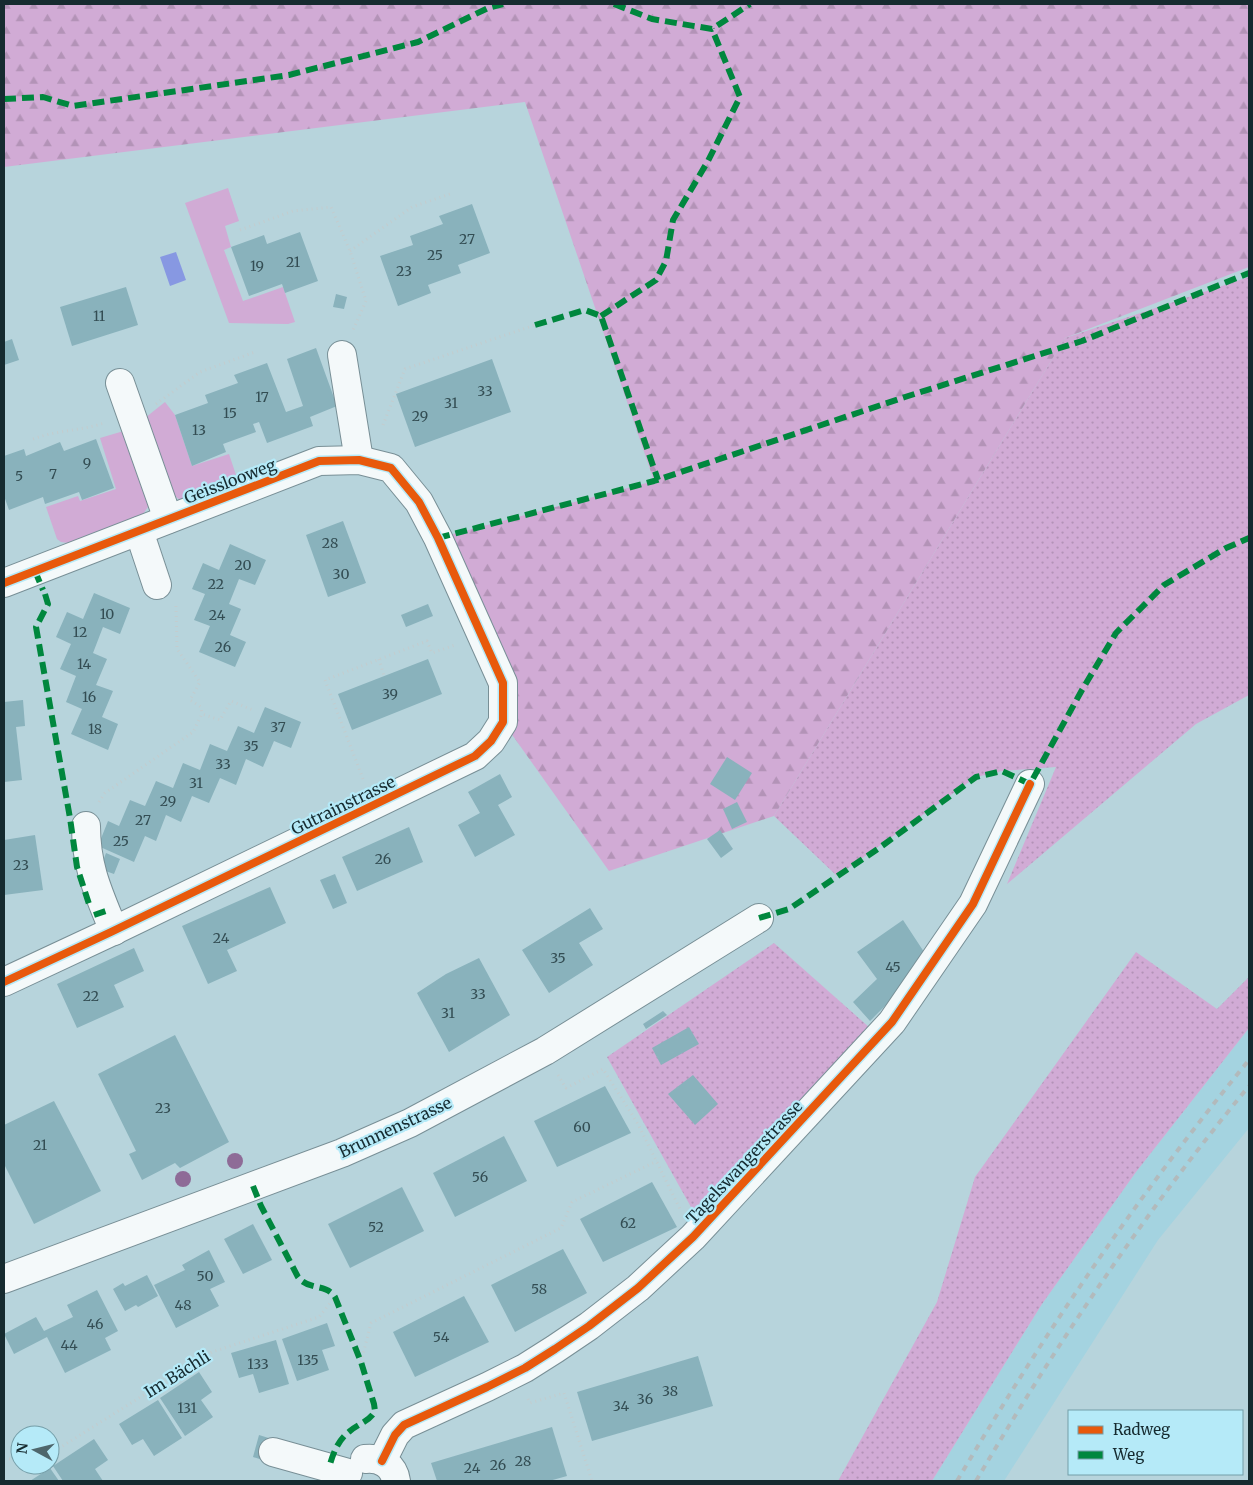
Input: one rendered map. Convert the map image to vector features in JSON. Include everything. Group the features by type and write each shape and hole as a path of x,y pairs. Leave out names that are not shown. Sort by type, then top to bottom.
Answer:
{"street":[{"path":"342,355 364,461"},
{"path":"120,383 168,519"},
{"name":"Geisslooweg","path":"4,583 319,461 364,461 391,468 419,502 438,538"},
{"path":"139,531 167,592"},
{"name":"Gutrainstrasse","path":"4,982 114,931 475,756 490,741 503,722 503,683 438,538"},
{"name":"Tagelswangerstrasse","path":"389,1471 395,1435 404,1425 525,1368 556,1349 638,1288 693,1237 892,1022 973,904 1030,784"},
{"path":"92,816 86,845 91,873 114,931"},
{"name":"Brunnenstrasse","path":"4,1279 342,1153 410,1123 545,1051 759,918"},
{"path":"274,1452 347,1477 354,1465 362,1460 372,1458 389,1471"}],"path":[{"path":"350,251 412,207 454,193"},
{"path":"240,230 293,211 331,207 350,251 366,301 342,355"},
{"path":"364,461 405,369 535,326"},
{"path":"33,439 48,433 89,428 132,417 200,372 255,352"},
{"path":"92,816 105,793 193,732 202,714 202,707 190,700 200,682 177,649 167,592"},
{"path":"373,806 325,680 427,641 432,653 442,649"},
{"path":"379,659 384,676"},
{"path":"202,714 220,720 230,701 255,711"},
{"path":"556,1070 566,1088 603,1069 638,1124 693,1237"},
{"path":"361,1362 371,1323 562,1228 572,1202 656,1161"},
{"path":"527,1394 530,1403 564,1393 592,1481"}],"shaded area":[{"path":"1249,1028 1249,1128 1158,1240 1004,1481 932,1481 1042,1304 1136,1172"}],"green space":[{"path":"4,4 1249,4 1249,267 1065,338 774,816 609,871 503,722 438,538 654,481 525,102 4,167"},
{"path":"228,188 239,221 225,226 231,247 224,250 243,301 283,287 295,322 288,324 229,323 185,203"},
{"path":"1249,277 1249,695 1196,724 1007,884 1056,767 1002,771 976,777 837,876 774,816 1065,338"},
{"path":"165,402 175,415 192,466 229,454 238,481 180,500 168,491 145,418"},
{"path":"127,430 150,499 148,507 143,514 68,543 61,542 57,539 46,507 78,496 80,501 116,489 100,438"},
{"path":"774,943 870,1028 696,1216 607,1057"},
{"path":"1136,952 1217,1009 1249,977 1249,1028 1136,1172 1042,1304 932,1481 838,1481 937,1302 975,1177"}],"water":[{"path":"176,252 186,280 170,286 160,257"}],"building":[{"path":"472,204 490,253 458,265 461,273 428,285 431,293 398,306 380,256 413,245 410,236 443,224 439,216"},
{"path":"300,232 318,281 285,293 282,284 249,296 231,247 264,235 267,244"},
{"path":"126,287 138,325 72,346 60,307"},
{"path":"336,294 347,297 344,309 333,307"},
{"path":"12,339 19,360 4,365 4,342"},
{"path":"316,348 337,406 310,417 313,426 267,443 259,422 253,424 256,432 223,444 226,452 192,466 175,415 208,403 205,395 238,383 234,375 267,363 286,412 303,406 287,359"},
{"path":"492,359 511,412 415,447 396,394"},
{"path":"96,439 114,488 82,500 79,492 45,504 43,497 9,510 4,496 4,456 24,449 26,456 60,442 64,451"},
{"path":"343,521 366,583 328,597 306,535"},
{"path":"230,544 266,560 255,585 239,579 229,604 241,609 230,635 246,642 235,667 199,652 210,626 194,620 205,594 192,589 203,563 219,570"},
{"path":"94,593 130,608 120,634 103,627 93,653 107,659 96,685 113,691 102,717 118,724 108,750 71,734 82,709 66,702 76,676 60,669 71,644 56,637 67,612 83,619"},
{"path":"428,604 433,616 406,627 401,615"},
{"path":"428,659 442,694 352,730 338,694"},
{"path":"23,700 25,726 16,727 22,780 4,782 4,702"},
{"path":"265,707 301,722 291,748 274,741 263,767 246,759 236,785 220,778 209,803 192,796 181,822 166,815 156,841 145,836 134,862 98,846 108,821 119,826 130,800 145,806 156,781 173,788 183,763 200,770 210,744 227,751 238,726 254,733"},
{"path":"727,757 752,773 735,800 710,784"},
{"path":"500,774 512,797 498,805 515,835 475,857 458,825 480,813 468,792"},
{"path":"737,802 747,822 732,829 723,809"},
{"path":"409,827 423,862 357,891 342,857"},
{"path":"720,830 733,849 721,858 707,839"},
{"path":"35,835 43,890 4,895 4,840"},
{"path":"106,853 120,859 114,874 100,869"},
{"path":"335,874 347,903 333,909 320,880"},
{"path":"270,887 286,923 227,950 237,971 208,984 182,926"},
{"path":"590,908 603,929 579,943 593,965 549,993 522,950"},
{"path":"903,920 926,955 892,999 870,1021 853,1002 877,979 857,952"},
{"path":"134,948 144,971 114,985 124,1007 77,1028 57,984"},
{"path":"479,958 510,1015 449,1052 417,993 446,974"},
{"path":"663,1011 667,1015 646,1029 643,1024"},
{"path":"689,1027 699,1044 661,1065 652,1048"},
{"path":"175,1035 229,1142 180,1168 175,1163 142,1180 129,1154 136,1151 98,1074"},
{"path":"693,1075 718,1104 695,1125 668,1094"},
{"path":"605,1086 631,1133 557,1167 534,1121"},
{"path":"54,1101 101,1191 34,1224 4,1164 4,1125"},
{"path":"504,1136 527,1181 455,1217 433,1173"},
{"path":"652,1182 677,1227 603,1262 580,1219"},
{"path":"402,1187 424,1231 350,1268 328,1224"},
{"path":"253,1224 272,1260 243,1274 224,1239"},
{"path":"563,1249 587,1293 515,1332 491,1285"},
{"path":"209,1250 225,1282 210,1289 219,1306 176,1328 154,1285 185,1270 182,1265"},
{"path":"147,1275 158,1296 138,1307 136,1305 125,1311 113,1289 123,1283 125,1286"},
{"path":"97,1290 118,1331 105,1338 111,1350 65,1373 47,1337 14,1354 4,1334 36,1317 44,1331 73,1317 67,1305"},
{"path":"464,1296 489,1342 415,1377 393,1332"},
{"path":"327,1323 335,1346 322,1350 329,1370 297,1381 282,1339"},
{"path":"276,1340 289,1384 259,1393 253,1374 239,1378 231,1353"},
{"path":"698,1356 713,1406 592,1441 577,1392"},
{"path":"199,1372 212,1392 201,1400 213,1417 185,1436 160,1398"},
{"path":"158,1400 182,1438 154,1456 143,1439 132,1445 119,1424"},
{"path":"552,1427 567,1476 549,1481 437,1481 431,1463"},
{"path":"259,1435 275,1440 269,1462 253,1457"},
{"path":"94,1439 108,1460 95,1469 103,1481 63,1481 59,1475 60,1461"},
{"path":"39,1475 55,1475 59,1481 30,1481"}],"railway":[{"path":"957,1481 1024,1371 1131,1213 1208,1110 1249,1060"},
{"path":"976,1481 1038,1378 1105,1278 1175,1180 1249,1086"}],"marked path":[{"path":"4,99 43,97 73,106 289,75 418,42 488,8 503,4"},
{"path":"614,4 652,19 712,29 750,4"},
{"path":"601,316 656,280 666,261 673,220 708,161 740,97 712,29"},
{"path":"438,538 654,481 905,397 1082,341 1249,273"},
{"path":"535,325 585,310 601,316 658,480"},
{"path":"759,918 789,909 882,846 976,777 1002,771 1030,784 1116,633 1164,585 1226,548 1249,538"},
{"path":"35,571 43,590"},
{"path":"45,594 48,604 36,627 77,867 89,904"},
{"path":"94,915 106,911"},
{"path":"253,1186 261,1206 298,1277 307,1284 327,1290 335,1297 361,1362 374,1404 375,1411 373,1414 350,1431 339,1443 329,1468"}],"cycle path":[{"path":"4,583 319,461 359,460 391,468 419,502 438,538 503,683 503,722 491,741 475,756 4,982"},
{"path":"382,1461 395,1435 404,1425 525,1368 555,1349 589,1326 638,1288 693,1237 892,1022 973,904 1030,784"}]}
